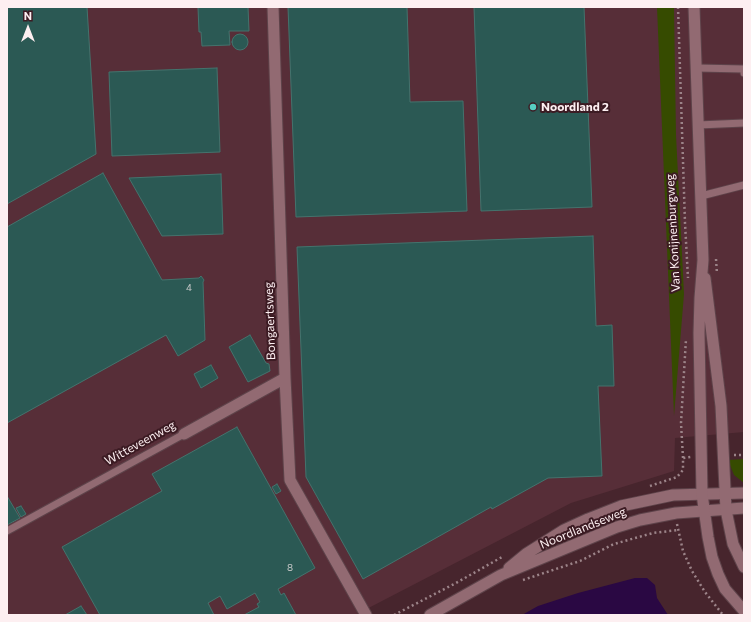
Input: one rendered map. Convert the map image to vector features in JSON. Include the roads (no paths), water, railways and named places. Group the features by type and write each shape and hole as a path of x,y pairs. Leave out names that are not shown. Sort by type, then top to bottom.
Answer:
{"street":[{"name":"Bongaertsweg","path":"273,7 285,378 290,480 366,615"},
{"name":"Van Konijnenburgweg","path":"694,7 703,260 699,333 702,494 712,557 718,574 725,589 744,611"},
{"name":"Van Konijnenburgweg","path":"703,260 721,406 726,510 731,539 744,566"},
{"name":"Witteveenweg","path":"184,434 285,378"},
{"name":"Noordlandseweg","path":"501,575 526,554 564,530 621,506 673,495 744,493"},
{"name":"Noordlandseweg","path":"430,615 501,575 617,527 640,520 676,513 744,508"}],"lane":[{"path":"697,68 744,69 744,73"},
{"path":"698,124 744,123"},
{"path":"701,196 744,186"},
{"name":"Witteveenweg","path":"7,531 184,434"}],"place":[{"name":"Noordland 2","path":"533,107"}]}
